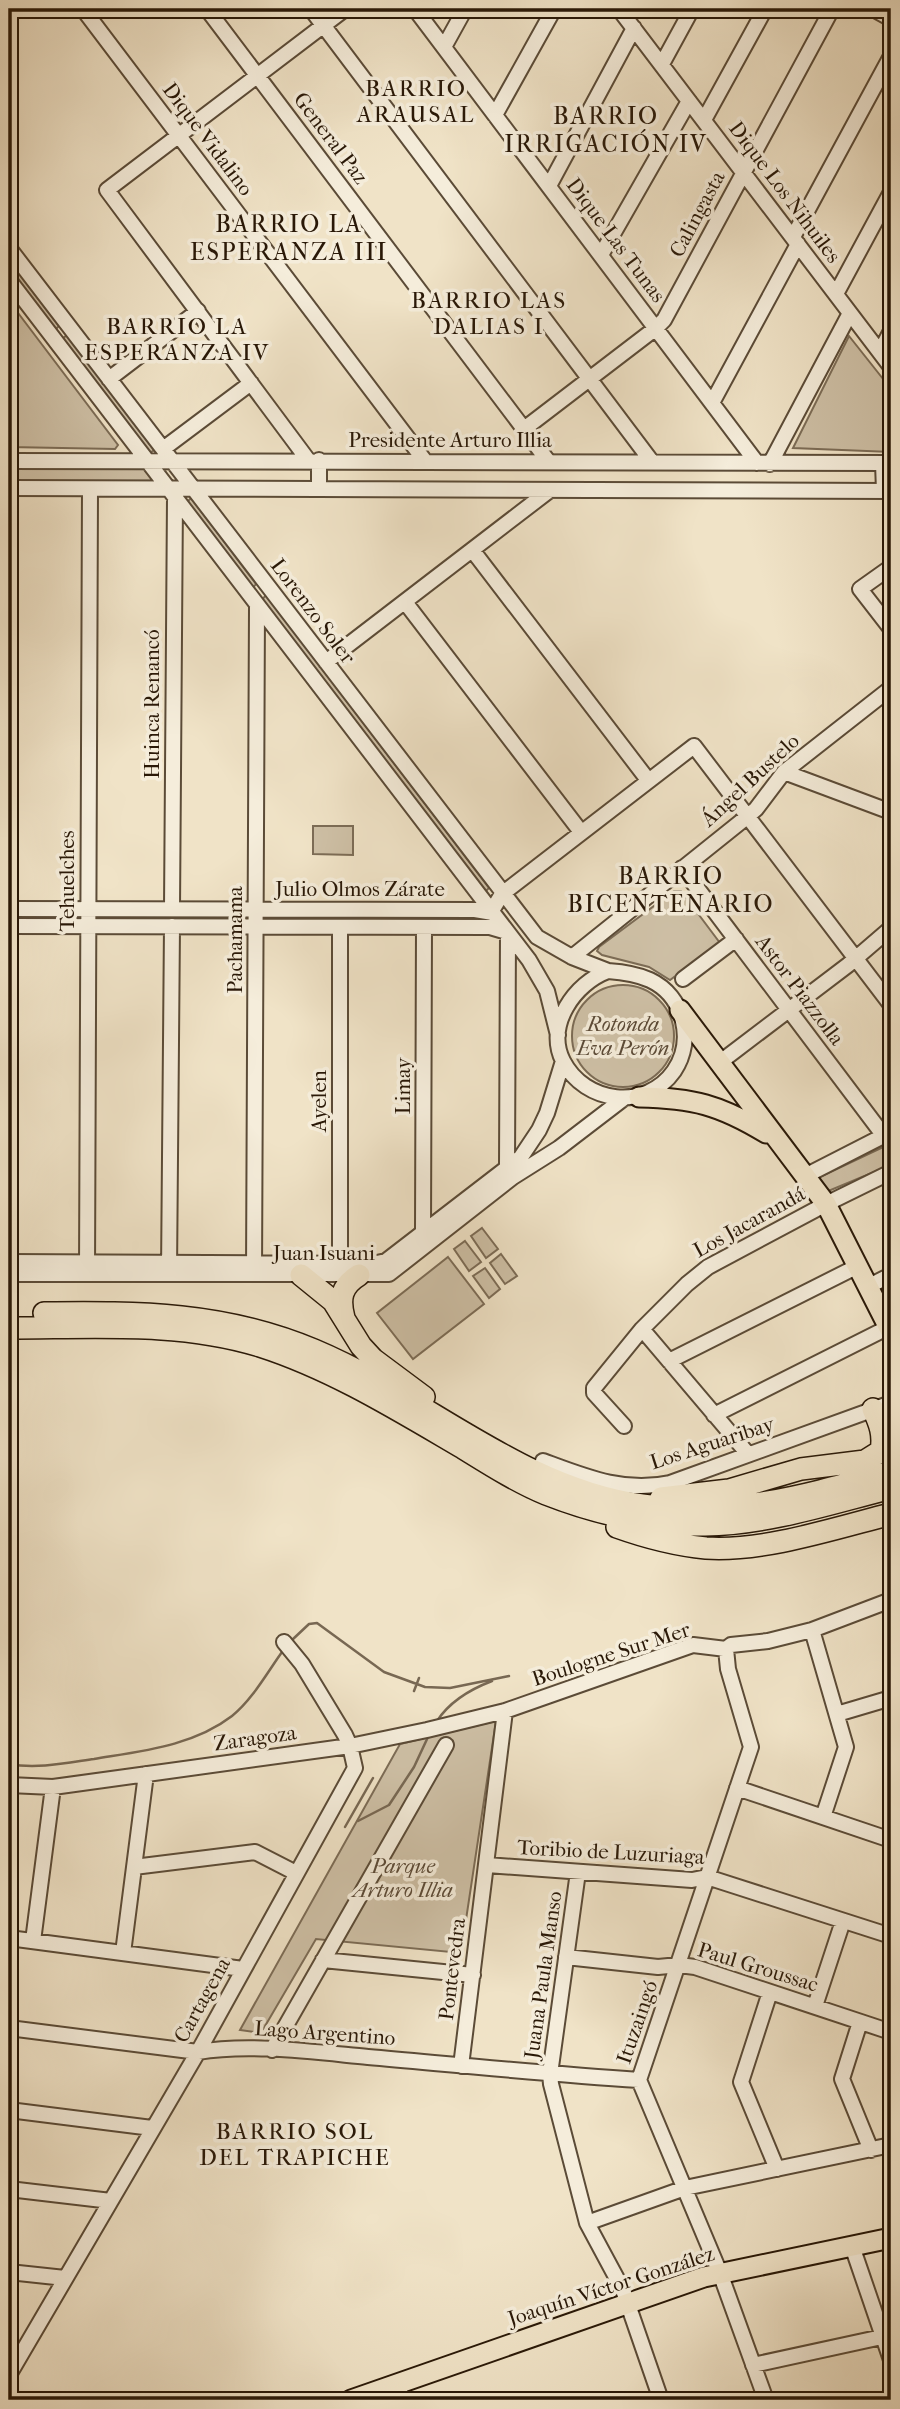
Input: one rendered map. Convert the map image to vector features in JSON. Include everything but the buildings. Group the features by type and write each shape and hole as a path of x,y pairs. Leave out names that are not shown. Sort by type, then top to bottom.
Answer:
{"highway":[{"path":"293,1269 333,1301 361,1346 373,1359 474,1438 494,1459"},
{"path":"345,1320 341,1305 342,1293 347,1284 346,1271"},
{"path":"9,1314 111,1312 177,1315 238,1326 314,1350 353,1369 474,1438"},
{"path":"9,1328 161,1329 197,1332 246,1342 334,1375 494,1459 632,1520 707,1525 782,1515 891,1488"},
{"path":"595,1496 662,1498 729,1490 801,1469 865,1461 874,1458 881,1451 882,1406"},
{"path":"537,1478 595,1496 643,1506 739,1508 775,1502 891,1472"},
{"path":"537,1478 607,1524 666,1542 706,1548 728,1548 778,1541 891,1514"}],"main road":[{"path":"680,1010 815,1189 869,1286 890,1330"},
{"path":"631,1098 668,1097 700,1102 722,1109 776,1139"},
{"name":"Joaquín Víctor González","path":"351,2400 400,2392 628,2303 720,2273 891,2238"}],"street":[{"name":"Dique Vidalino","path":"83,9 425,461"},
{"name":"General Paz","path":"207,9 548,461"},
{"path":"311,9 652,462"},
{"path":"319,489 313,460 251,383 107,190 345,9"},
{"name":"Dique Las Tunas","path":"415,9 712,403 763,463"},
{"path":"444,47 465,9"},
{"path":"495,115 554,9"},
{"name":"Dique Los Nihuiles","path":"619,9 891,367"},
{"path":"662,64 692,9"},
{"path":"704,120 765,9"},
{"name":"Calingasta","path":"524,429 664,320 832,9"},
{"path":"873,9 891,19"},
{"path":"549,186 634,28"},
{"path":"712,403 891,56"},
{"path":"601,255 689,101"},
{"path":"836,294 891,192"},
{"name":"Lorenzo Soler","path":"9,248 537,937 572,957 608,971"},
{"name":"Lorenzo Soler","path":"9,280 509,933 543,983 558,1035"},
{"path":"109,379 198,311"},
{"path":"763,463 850,313"},
{"path":"54,339 69,326"},
{"path":"880,352 891,331"},
{"path":"167,455 251,383"},
{"name":"Presidente Arturo Illia","path":"9,461 147,461 167,455 313,460 887,463"},
{"path":"9,488 171,493 194,489 888,491 887,463"},
{"name":"Tehuelches","path":"87,1269 90,489"},
{"path":"326,662 551,490"},
{"name":"Huinca Renancó","path":"171,493 172,909"},
{"path":"473,551 648,780"},
{"path":"891,567 860,589 891,629"},
{"path":"255,603 266,584"},
{"path":"405,602 581,832"},
{"name":"Pachamama","path":"254,1269 255,603"},
{"name":"Ángel Bustelo","path":"572,957 748,816 784,772 891,688"},
{"path":"491,912 502,894 694,746 891,1005"},
{"path":"784,772 891,813"},
{"name":"Astor Piazzolla","path":"682,869 788,1009 888,1134"},
{"name":"Julio Olmos Zárate","path":"9,909 475,910 491,912 537,937"},
{"name":"Julio Olmos Zárate","path":"9,926 490,927 509,933"},
{"path":"169,1269 172,926"},
{"name":"Ayelen","path":"340,927 346,1271"},
{"name":"Limay","path":"425,927 426,1238"},
{"path":"719,1063 891,928"},
{"path":"509,933 510,1173"},
{"path":"683,979 736,939"},
{"path":"608,971 650,980 667,993 680,1010 683,1020 685,1042 679,1063 667,1080 631,1098 604,1096 573,1075 563,1061 558,1035 573,995 594,976 608,971"},
{"name":"Juan Isuani","path":"510,1173 539,1130 563,1061"},
{"name":"Juan Isuani","path":"9,1274 87,1269 293,1269 389,1274 426,1238 510,1173 559,1148 631,1098"},
{"name":"Los Jacarandá","path":"624,1426 594,1393 594,1388 642,1329 708,1267 888,1134"},
{"name":"Los Jacarandá","path":"815,1189 891,1172"},
{"name":"Juan Isuani","path":"346,1271 386,1261 426,1238"},
{"name":"Juan Isuani","path":"9,1262 87,1269"},
{"path":"669,1361 858,1266"},
{"path":"869,1286 891,1275"},
{"path":"642,1329 748,1454"},
{"path":"714,1415 890,1330"},
{"name":"Los Aguaribay","path":"537,1478 636,1487 670,1483 882,1406"},
{"name":"Boulogne Sur Mer","path":"505,1711 693,1645 726,1649 731,1645 768,1641 812,1630 891,1600"},
{"path":"812,1630 846,1747 823,1817"},
{"path":"284,1643 302,1664 350,1746"},
{"name":"Ituzaingó","path":"726,1649 725,1657 751,1747 639,2080 720,2273 766,2400"},
{"path":"837,1714 891,1698"},
{"name":"Zaragoza","path":"9,1785 53,1787 350,1746 505,1711"},
{"name":"Pontevedra","path":"461,2066 505,1711"},
{"path":"272,2050 446,1745"},
{"name":"Cartagena","path":"9,2375 13,2359 111,2202 198,2052 355,1768 350,1746"},
{"path":"122,1953 146,1774"},
{"path":"33,1941 53,1787"},
{"path":"737,1788 891,1840"},
{"path":"134,1867 255,1852 296,1873"},
{"name":"Toribio de Luzuriaga","path":"487,1865 692,1880 707,1877 891,1936"},
{"name":"Juana Paula Manso","path":"578,1872 550,2074 587,2223 628,2303 661,2400"},
{"path":"816,2006 843,1921"},
{"path":"9,1938 243,1969"},
{"name":"Paul Groussac","path":"566,1957 658,1967 679,1965 695,1968 891,2032"},
{"path":"323,1960 473,1975"},
{"path":"770,1992 741,2082 777,2169"},
{"path":"860,2022 842,2079 871,2150"},
{"name":"Lago Argentino","path":"9,2028 198,2052 224,2048 272,2050 639,2080"},
{"path":"9,2110 152,2129"},
{"path":"587,2223 685,2188 891,2146"},
{"path":"9,2189 111,2202"},
{"path":"852,2246 887,2336 891,2360"},
{"path":"9,2272 65,2278"},
{"path":"753,2365 887,2336"}],"green space":[{"path":"9,260 59,326 54,331 9,271"},
{"path":"9,301 118,445 115,449 9,447"},
{"path":"67,335 154,450 149,454 62,339"},
{"path":"849,336 891,389 891,452 793,448"},
{"path":"9,466 143,467 154,481 9,483"},
{"path":"191,498 256,584 252,589 186,503"},
{"path":"266,595 489,888 484,893 262,600"},
{"path":"313,826 353,826 353,855 313,854"},
{"path":"674,891 681,891 720,943 670,980 649,967 602,955 597,951 599,947"},
{"path":"9,914 77,914 77,920 9,920"},
{"path":"96,915 244,915 245,918 97,921"},
{"path":"266,915 484,918 483,921 265,920"},
{"name":"Rotonda Eva Perón","path":"623,985 642,989 659,1000 670,1017 674,1036 670,1055 659,1072 642,1083 623,1087 604,1083 587,1072 576,1055 572,1036 576,1017 587,1000 604,989"},
{"path":"891,1136 891,1165 826,1192 817,1177"},
{"path":"482,1228 498,1249 486,1258 471,1236"},
{"path":"465,1241 481,1262 469,1271 454,1249"},
{"path":"501,1254 517,1276 505,1284 490,1263"},
{"path":"448,1257 484,1304 413,1359 377,1313"},
{"path":"485,1268 500,1289 489,1298 473,1276"},
{"name":"Parque Arturo Illia","path":"496,1721 461,1953 316,1939 261,2033 240,2030 400,1744"}],"waterway":[{"path":"817,1178 891,1143"},
{"path":"292,1640 309,1624 317,1623 384,1672 425,1687 450,1688 509,1676"},
{"path":"9,1764 62,1764 184,1741 217,1726 239,1710 282,1652"},
{"path":"414,1691 419,1678"},
{"path":"437,1721 448,1707 462,1696 492,1681"},
{"path":"358,1821 389,1805 414,1767 428,1737"},
{"path":"345,1827 373,1778"}],"district":[{"name":"BARRIO ARAUSAL","path":"416,101"},
{"name":"BARRIO IRRIGACIÓN IV","path":"606,130"},
{"name":"BARRIO LA ESPERANZA III","path":"289,238"},
{"name":"BARRIO LAS DALIAS I","path":"489,313"},
{"name":"BARRIO LA ESPERANZA IV","path":"177,339"},
{"name":"BARRIO BICENTENARIO","path":"671,890"},
{"name":"BARRIO SOL DEL TRAPICHE","path":"295,2144"}]}
